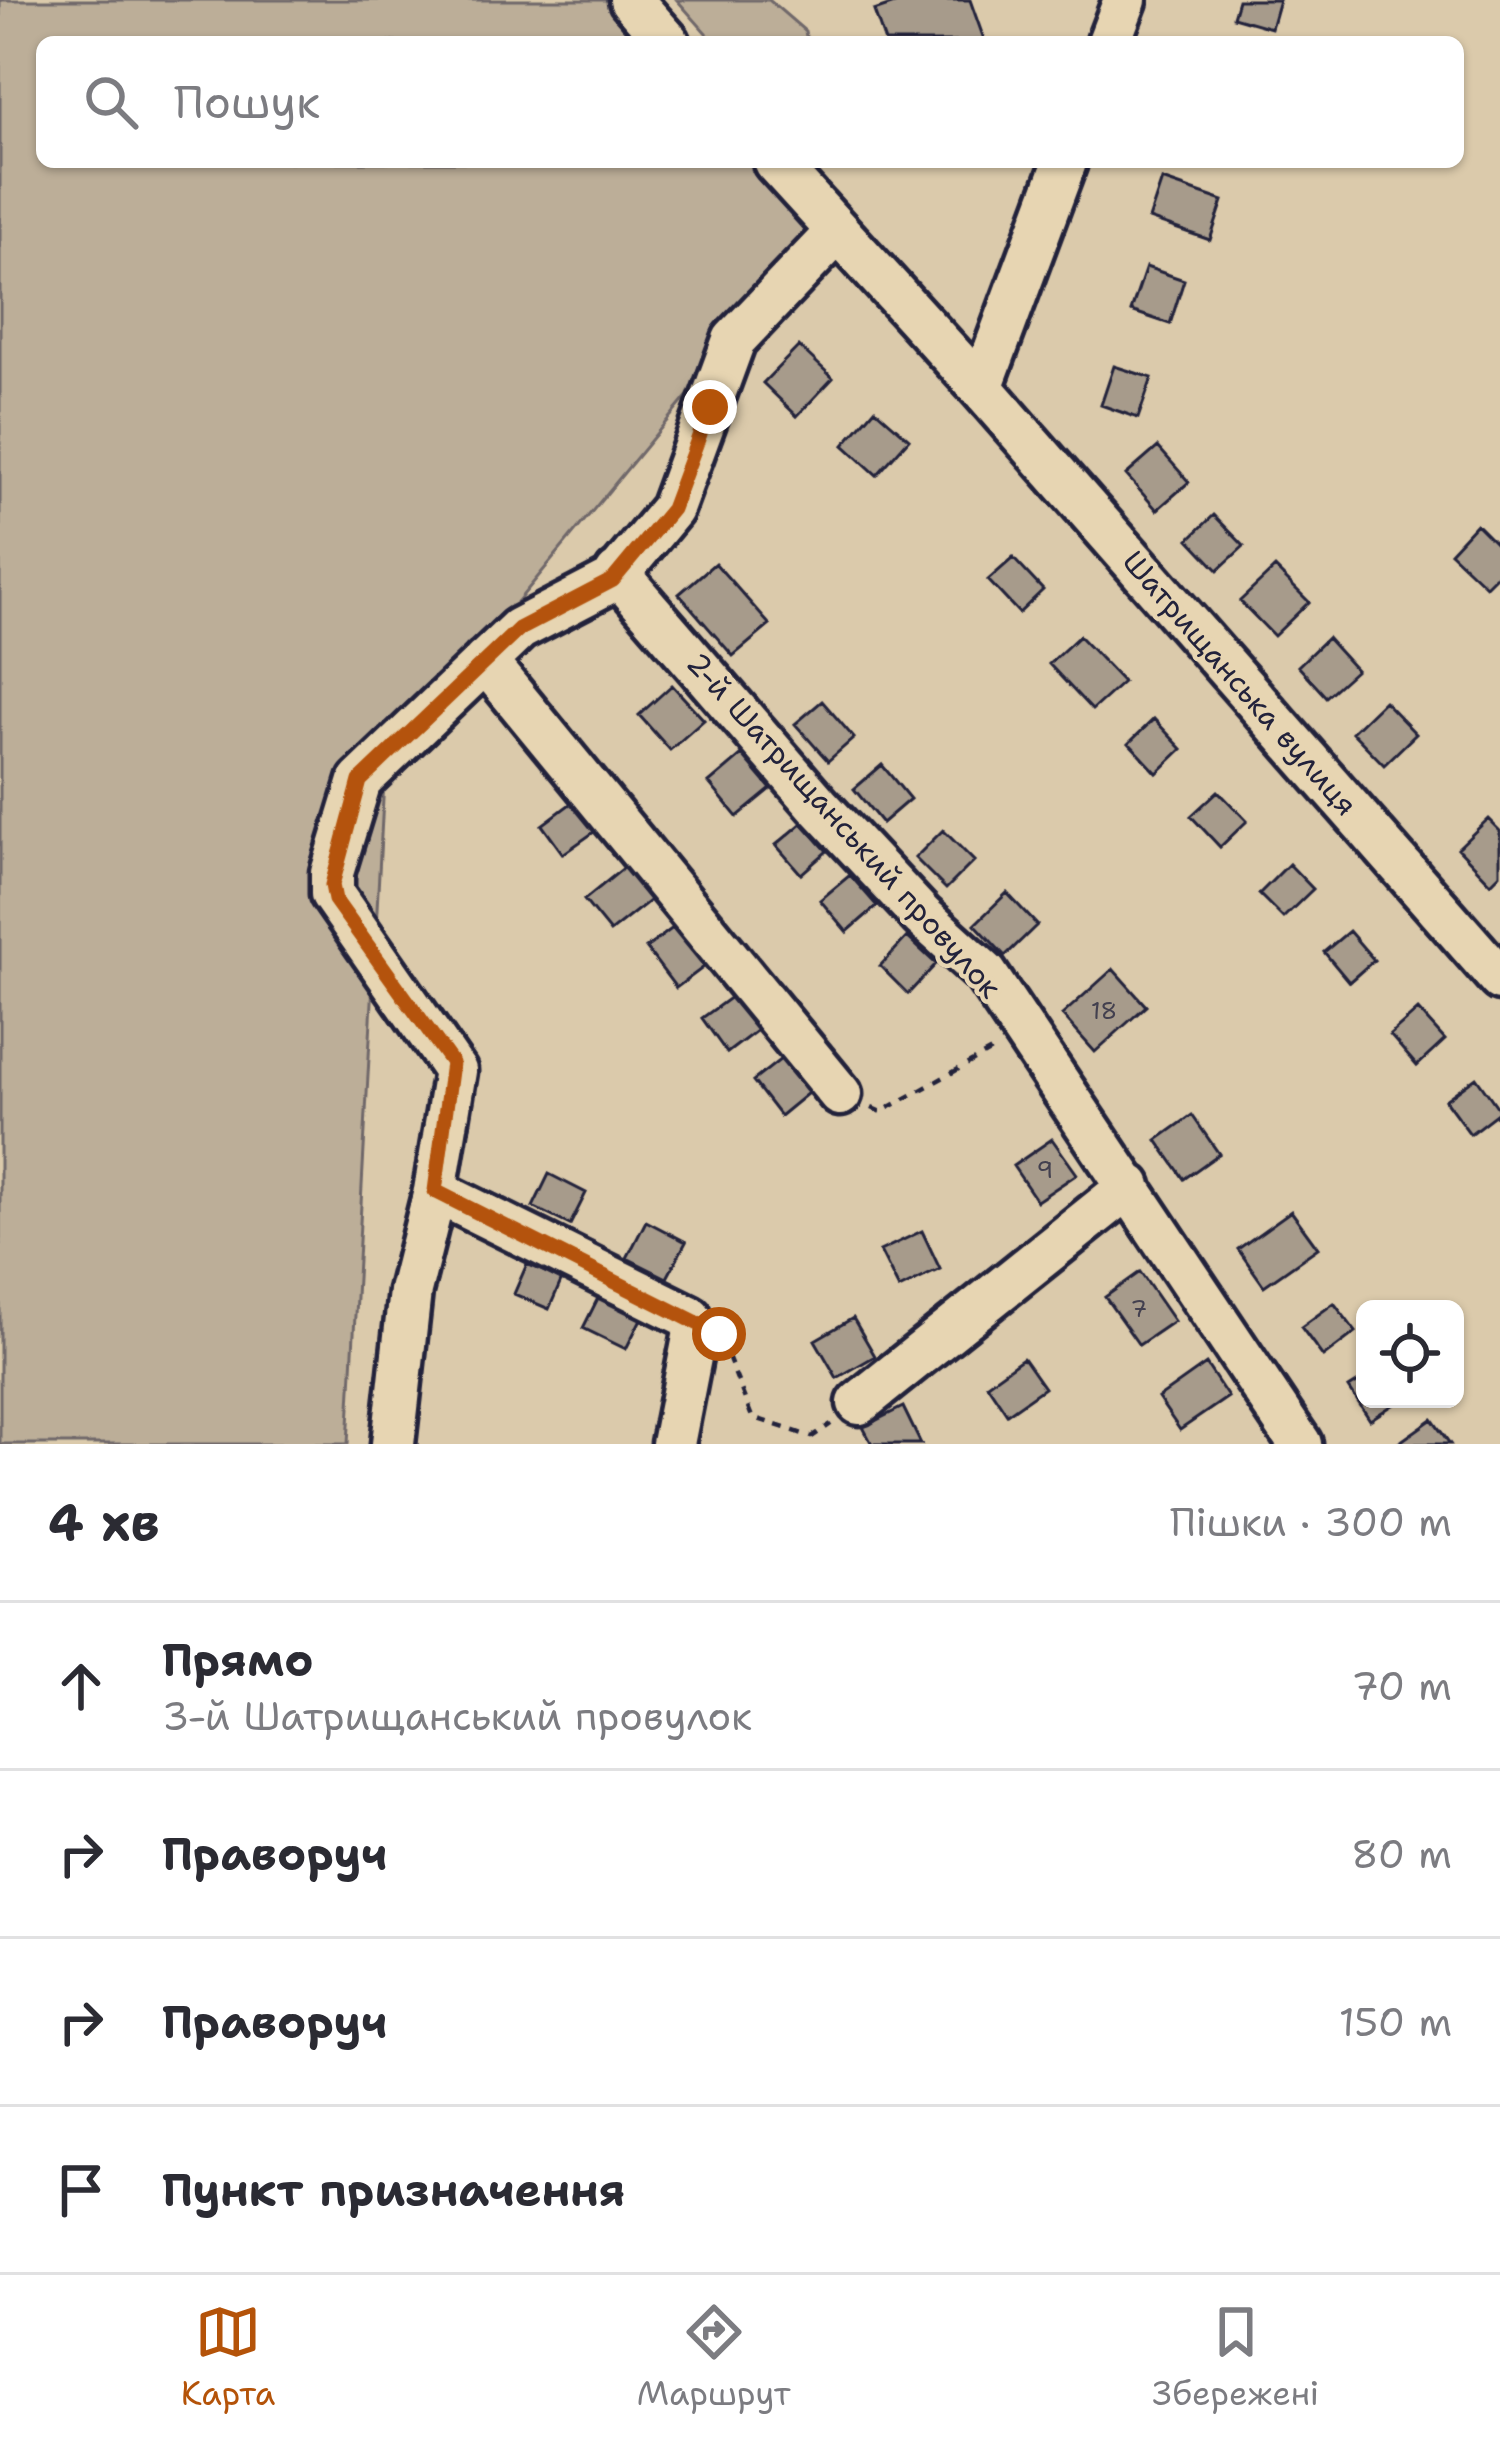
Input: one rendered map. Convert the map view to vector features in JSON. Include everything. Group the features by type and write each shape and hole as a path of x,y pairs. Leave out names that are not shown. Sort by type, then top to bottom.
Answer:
{"street":[{"path":"631,0 663,36"},
{"path":"1111,36 1125,0"},
{"name":"Шатрищанська вулиця","path":"780,168 981,388 1500,979"},
{"path":"981,388 1063,168"},
{"path":"393,1444 410,1291 435,1191 452,1063 335,900 332,873 360,781 519,629 601,589 617,573 672,509 734,340 836,232"},
{"name":"2-й Шатрищанський провулок","path":"617,573 818,805 922,916 985,973 1300,1444"},
{"path":"485,661 840,1094"},
{"path":"859,1402 1130,1186"},
{"path":"435,1191 693,1322 673,1444"}],"path":[{"path":"840,1094 881,1112 935,1086 970,1059 1030,1037"},
{"path":"693,1322 719,1334 752,1417 812,1437 859,1402"}],"shaded area":[{"path":"0,0 631,0 663,36 36,36 36,168 780,168 837,232 737,336 385,762 348,1444 0,1444"},
{"path":"677,0 769,0 806,36 709,36"}],"building":[{"path":"906,0 970,0 983,36 883,36 874,11"},
{"path":"1238,0 1279,0 1271,28 1233,17"},
{"path":"1162,180 1223,201 1210,240 1149,219"},
{"path":"1146,267 1184,280 1170,324 1131,311"},
{"path":"799,346 833,378 797,416 763,383"},
{"path":"1114,366 1152,378 1138,418 1101,405"},
{"path":"875,409 909,439 877,475 844,445"},
{"path":"1158,447 1189,482 1157,510 1126,475"},
{"path":"1214,515 1244,546 1218,570 1189,539"},
{"path":"1476,524 1500,548 1500,572 1486,586 1450,552"},
{"path":"1013,558 1043,590 1019,613 988,580"},
{"path":"715,563 770,625 733,656 679,594"},
{"path":"1275,568 1309,602 1274,636 1240,601"},
{"path":"1079,636 1123,682 1092,710 1049,664"},
{"path":"1327,638 1356,670 1326,697 1298,666"},
{"path":"672,685 704,720 670,750 639,715"},
{"path":"822,701 854,738 828,761 795,724"},
{"path":"1384,701 1416,734 1384,765 1352,732"},
{"path":"1154,719 1182,749 1157,773 1129,743"},
{"path":"742,755 771,789 737,817 709,783"},
{"path":"882,765 910,799 882,823 854,789"},
{"path":"1218,791 1247,821 1220,847 1191,816"},
{"path":"582,795 604,825 563,854 542,825"},
{"path":"1488,819 1500,831 1500,874 1491,883 1458,848"},
{"path":"802,823 827,851 801,874 776,845"},
{"path":"943,830 974,861 946,889 915,858"},
{"path":"632,861 658,894 610,932 584,900"},
{"path":"1289,864 1313,889 1283,918 1259,894"},
{"path":"850,875 877,906 847,932 820,900"},
{"path":"1007,893 1037,925 1005,956 975,924"},
{"path":"682,921 712,961 676,988 646,948"},
{"path":"1349,931 1374,960 1349,982 1324,952"},
{"path":"907,937 936,964 908,994 880,966"},
{"path":"1113,969 1146,1006 1095,1052 1062,1015"},
{"path":"735,994 760,1028 727,1053 702,1018"},
{"path":"1418,1010 1445,1040 1417,1066 1390,1035"},
{"path":"786,1055 813,1089 780,1116 753,1081"},
{"path":"1476,1077 1500,1111 1470,1134 1445,1100"},
{"path":"1192,1115 1219,1154 1184,1179 1157,1140"},
{"path":"1052,1139 1077,1174 1037,1201 1013,1166"},
{"path":"549,1174 586,1193 570,1225 533,1207"},
{"path":"1291,1211 1318,1248 1264,1286 1238,1249"},
{"path":"646,1221 686,1242 667,1278 627,1258"},
{"path":"922,1231 940,1269 899,1289 880,1251"},
{"path":"527,1264 562,1279 549,1309 514,1294"},
{"path":"1140,1272 1174,1321 1139,1345 1105,1297"},
{"path":"600,1294 643,1315 626,1349 583,1328"},
{"path":"1334,1303 1356,1332 1323,1357 1301,1327"},
{"path":"853,1318 875,1356 837,1378 815,1340"},
{"path":"1023,1358 1044,1388 1007,1414 987,1384"},
{"path":"1206,1364 1228,1397 1180,1430 1158,1398"},
{"path":"903,1407 921,1444 872,1444 863,1427"},
{"path":"1362,1408 1388,1408 1370,1420"},
{"path":"1432,1419 1450,1444 1397,1444"}],"route":[{"path":"710,407 672,509 613,580 519,629 360,781 332,873 332,894 455,1071 435,1191 719,1334"}]}
